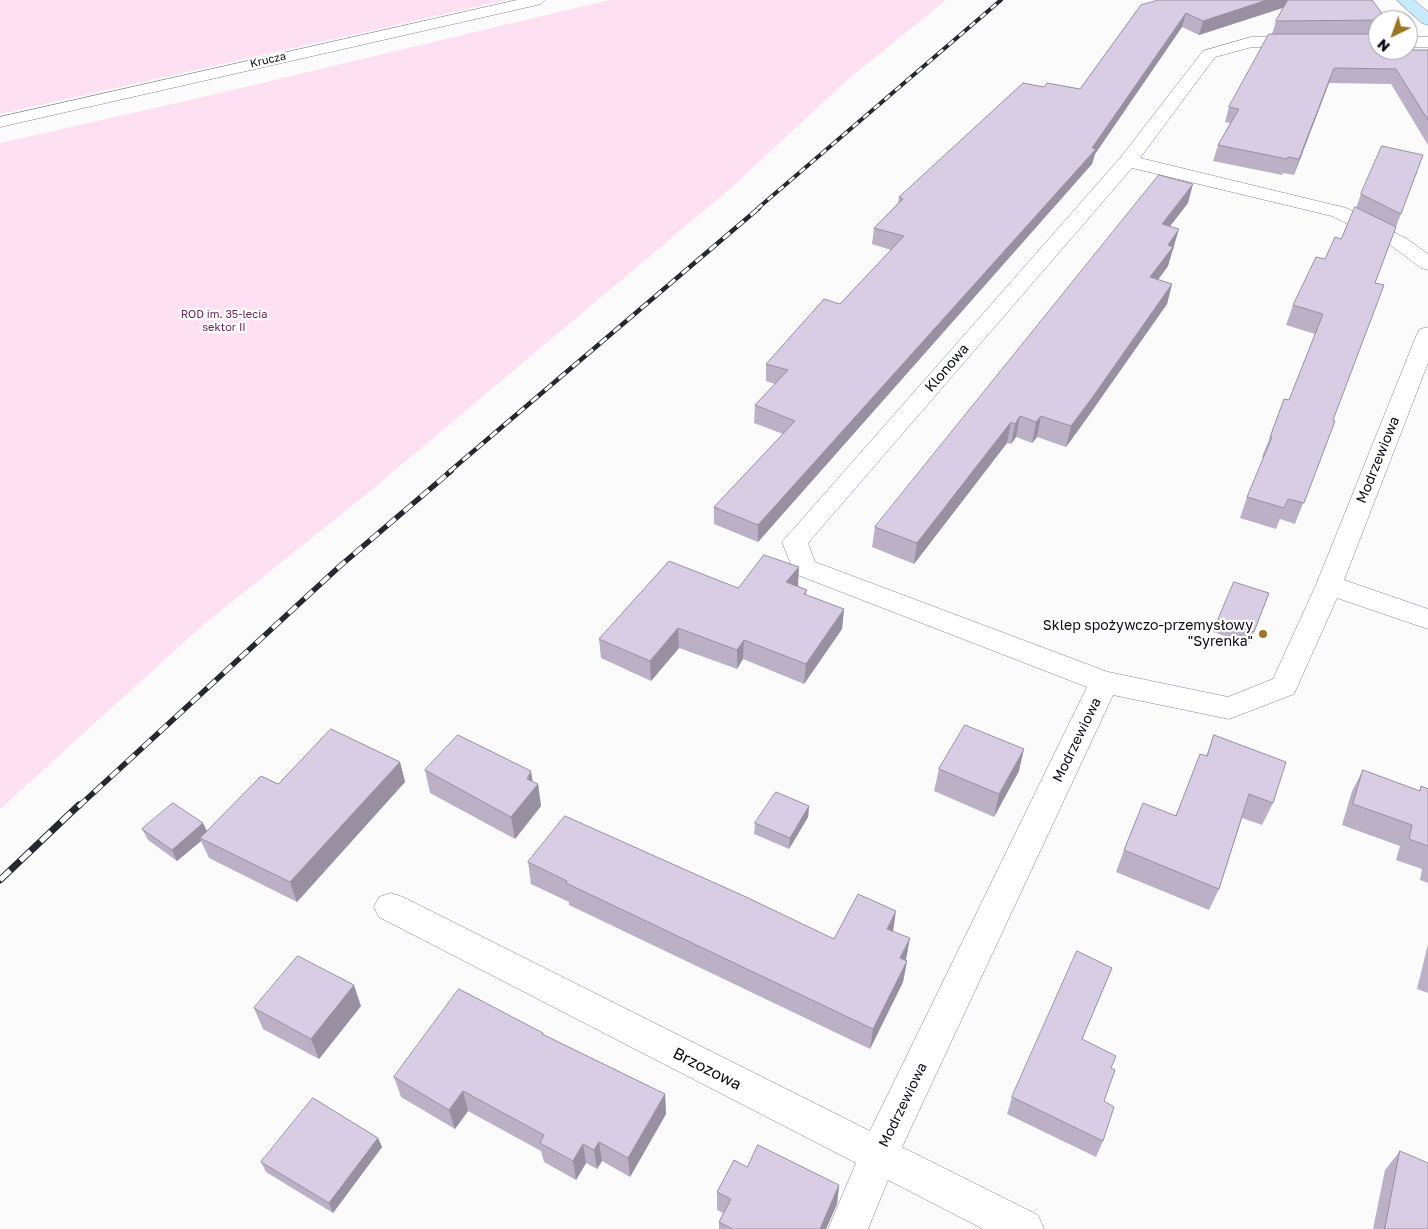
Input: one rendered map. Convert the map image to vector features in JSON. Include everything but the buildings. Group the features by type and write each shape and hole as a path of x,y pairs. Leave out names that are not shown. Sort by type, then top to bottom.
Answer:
{"street":[{"name":"Krucza","path":"0,122 537,0"},
{"path":"1405,0 1428,20"},
{"name":"Klonowa","path":"1104,682 804,568 795,542 1128,161 1209,54 1251,42 1368,42"},
{"path":"1128,161 1339,212 1400,243 1428,264"},
{"name":"Modrzewiowa","path":"848,1229 878,1156 1104,682 1228,708 1284,686 1329,585 1428,334"},
{"path":"1329,585 1428,619"},
{"name":"Brzozowa","path":"391,907 1024,1229"}],"green space":[{"path":"0,0 507,0 0,114"},
{"name":"ROD im. 35-lecia sektor II","path":"609,0 946,0 846,81 731,188 358,501 204,624 0,809 0,143 199,98"}],"railway":[{"path":"757,209 1001,0"},
{"path":"449,472 759,208"},
{"path":"78,807 340,566 451,471"},
{"path":"0,880 79,805"}],"place":[{"name":"Sklep spożywczo-przemysłowy \"Syrenka\"","path":"1263,634"}]}
